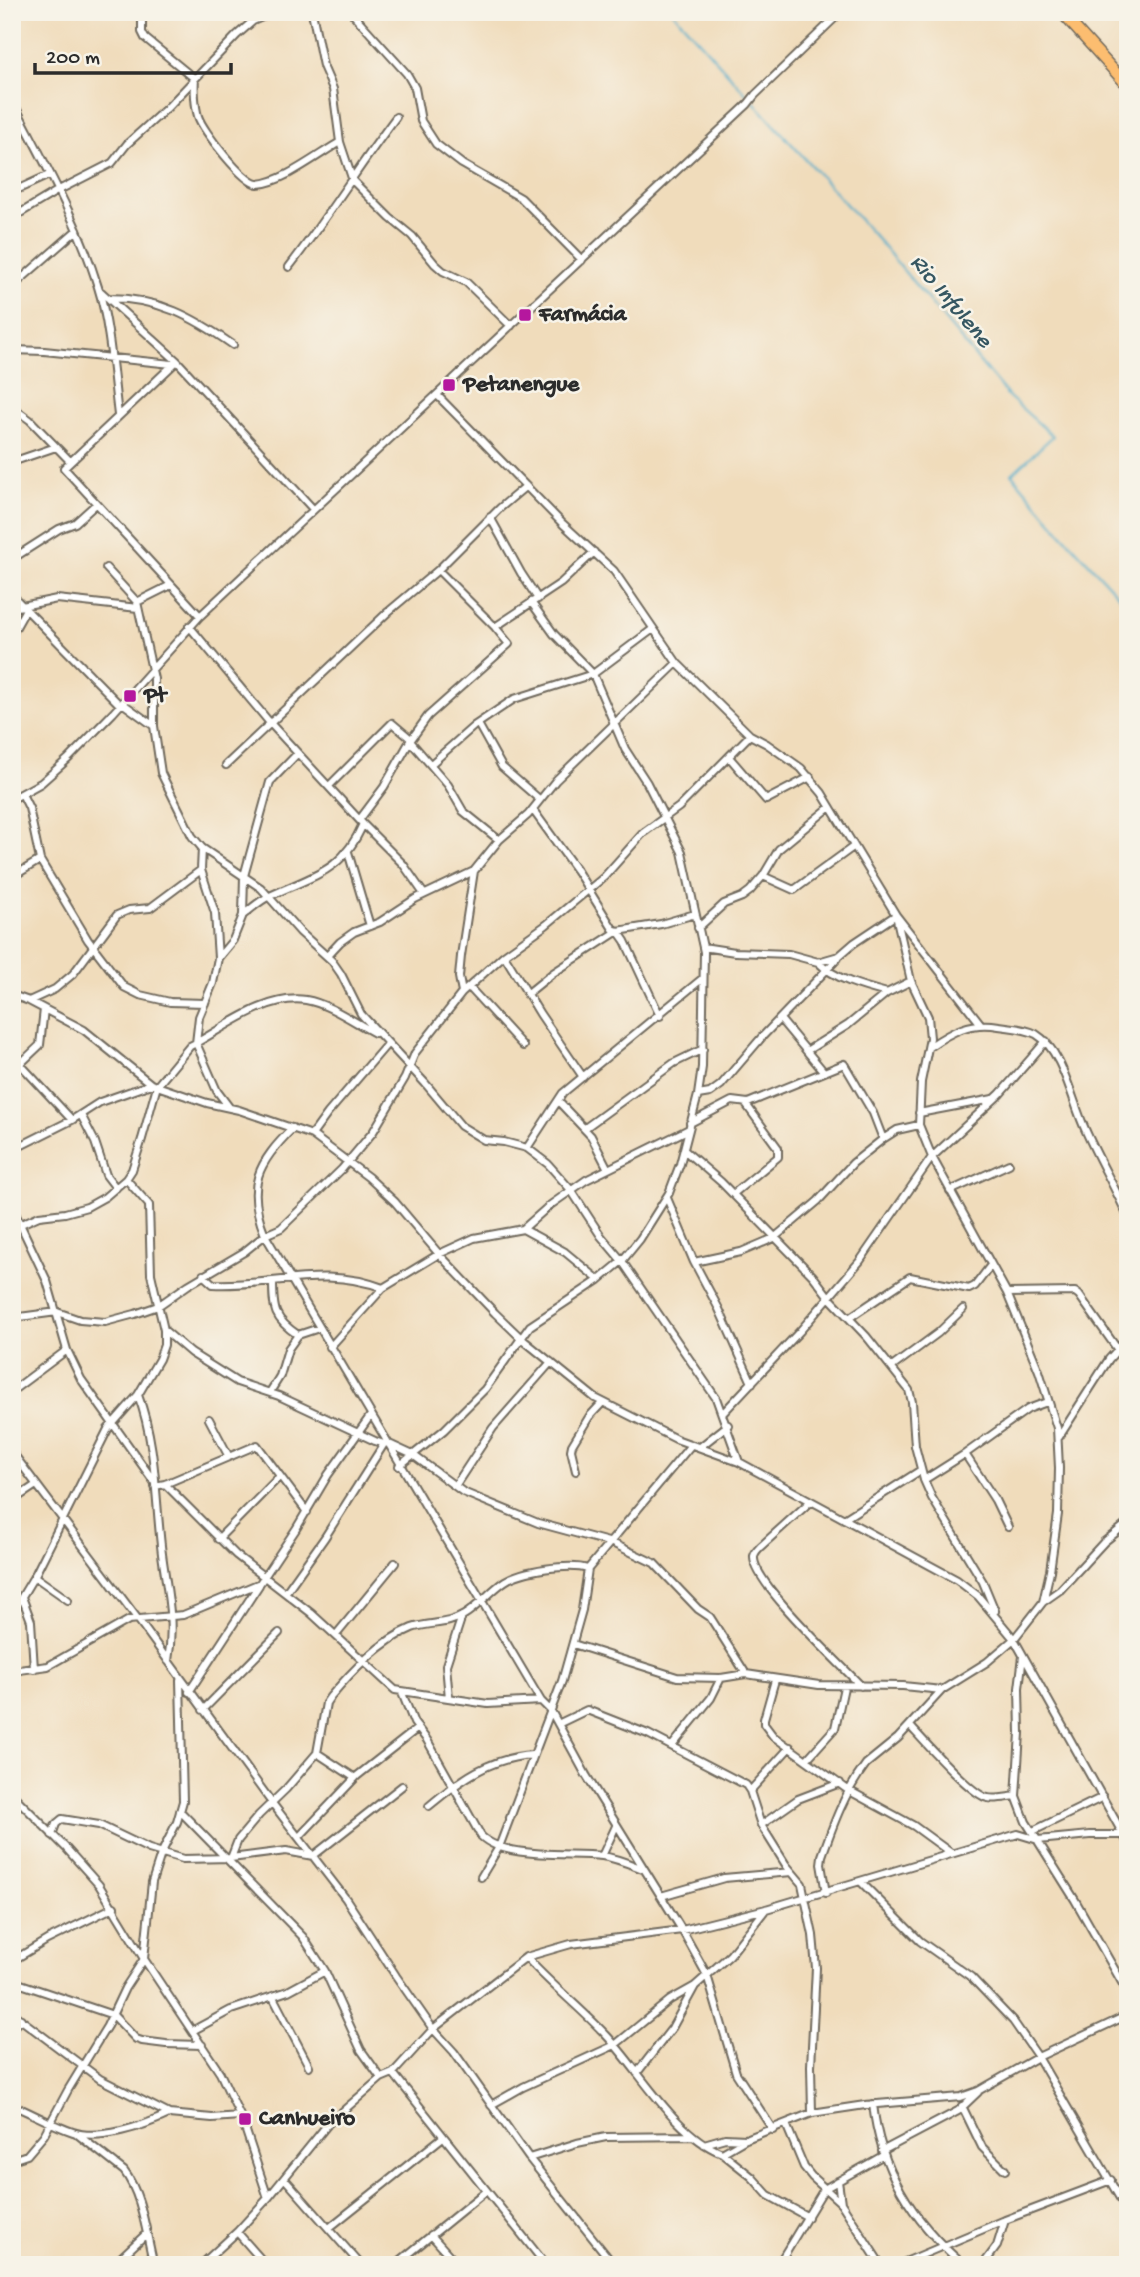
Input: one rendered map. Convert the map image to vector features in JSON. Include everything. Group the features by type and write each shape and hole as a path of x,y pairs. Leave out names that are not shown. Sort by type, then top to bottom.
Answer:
{"highway":[{"path":"1061,12 1128,86"}],"street":[{"path":"142,12 142,32 145,38 195,79 199,119 209,136 248,181 253,184 272,180 340,142"},
{"path":"12,218 112,163 127,144 237,35 253,21 274,12"},
{"path":"312,12 323,66 332,89 340,142 353,181 412,236 435,264 466,282 511,326"},
{"path":"351,12 407,74 415,88 421,121 436,144 462,164 521,198 582,260"},
{"path":"12,799 41,783 68,759 200,615 748,104 755,94 841,12"},
{"path":"12,100 77,230 99,290 118,415"},
{"path":"289,267 353,181 371,150 396,117"},
{"path":"12,192 50,175"},
{"path":"12,287 77,230"},
{"path":"99,290 174,362 313,509"},
{"path":"108,298 155,303 178,311 233,345"},
{"path":"12,350 174,362"},
{"path":"174,362 64,465 65,470 200,615"},
{"path":"437,395 620,579 677,663 750,735 789,759 810,777 896,915 980,1023"},
{"path":"12,407 30,420 69,460"},
{"path":"12,462 57,447"},
{"path":"226,765 526,486"},
{"path":"12,559 59,529 75,523 96,504"},
{"path":"399,1466 444,1430 485,1389 530,1326 599,1280 622,1261 640,1239 667,1198 684,1150 698,1095 703,1049 703,947 682,852 625,749 593,674 554,634 491,517"},
{"path":"495,627 561,583 594,552"},
{"path":"106,568 138,605 154,679 154,726 161,773 184,823 202,848 269,896 300,932 327,956 341,974 361,1014 468,1131 484,1140 527,1148 548,1164 571,1190 704,1379 723,1413 740,1462"},
{"path":"243,915 269,896 310,879 337,863 348,852 362,821 410,740 428,716 509,644 438,570"},
{"path":"12,608 57,599 138,605 171,584"},
{"path":"12,595 120,705 125,705 154,726"},
{"path":"12,634 25,607"},
{"path":"189,626 270,723 403,864 424,894"},
{"path":"431,764 478,724 514,699 593,674 653,629"},
{"path":"327,956 345,939 380,922 424,894 474,872 499,840 533,810 540,799 615,722 677,663"},
{"path":"329,786 392,723 448,785 463,811 499,840"},
{"path":"478,724 502,767 540,799"},
{"path":"270,1244 281,1228 349,1161 386,1113 415,1053 461,993 589,890 611,870 643,833 665,818 750,735"},
{"path":"218,958 233,940 243,915 244,876 270,782 298,754"},
{"path":"729,757 766,800 810,777"},
{"path":"22,794 32,817 40,860 60,897 94,948 130,991 170,1002 205,1003"},
{"path":"698,928 724,904 742,897 763,876 779,849 830,807"},
{"path":"533,810 610,924 625,941 660,1016"},
{"path":"763,876 794,890 853,847"},
{"path":"202,848 201,870 217,926 218,958 216,973 196,1031 196,1043 217,1091 229,1107"},
{"path":"348,852 370,926"},
{"path":"12,877 40,860"},
{"path":"29,1001 67,980 80,967 105,928 117,915 129,910 150,908 201,870"},
{"path":"461,993 460,967 474,872"},
{"path":"527,994 553,973 618,931 661,925 695,914"},
{"path":"698,1095 710,1093 721,1085 839,956 896,915"},
{"path":"896,915 911,981 928,1017 931,1030 921,1082 919,1125 932,1157 1007,1293 1027,1339 1058,1438 1058,1514 1043,1602"},
{"path":"703,947 735,952 789,954 818,962 857,984 887,993"},
{"path":"505,955 527,994 583,1077"},
{"path":"818,962 839,956"},
{"path":"527,1148 558,1101 583,1077 703,978"},
{"path":"808,1050 848,1025 887,993 911,981"},
{"path":"470,988 523,1046"},
{"path":"12,995 84,1030 154,1085 312,1135 349,1161 394,1202 439,1254 522,1339 602,1403 691,1445 740,1462 957,1580 978,1596 1014,1639 1128,1843"},
{"path":"12,1150 72,1121 100,1102 154,1085 190,1046 244,1014 276,1003 307,1000 380,1035"},
{"path":"44,1009 40,1045 20,1064 72,1121"},
{"path":"780,1019 824,1072"},
{"path":"929,1047 957,1031 980,1023 1034,1033 1046,1041 1061,1069 1084,1128 1128,1217"},
{"path":"723,1413 829,1297 874,1242 932,1157 993,1099 1046,1041"},
{"path":"312,1135 388,1043"},
{"path":"585,1128 674,1063 703,1049"},
{"path":"745,1103 844,1064 873,1113 883,1139"},
{"path":"21,1224 39,1216 65,1213 99,1202 126,1179 142,1139 154,1085"},
{"path":"919,1113 993,1099"},
{"path":"330,1347 383,1287 439,1254 486,1234 523,1229 571,1190 732,1101 740,1100 745,1103 779,1153 778,1157 733,1194"},
{"path":"558,1101 585,1128 608,1169"},
{"path":"81,1115 95,1142 106,1175 116,1188"},
{"path":"694,1262 726,1256 774,1238 808,1210 853,1163 883,1139 897,1130 919,1125"},
{"path":"293,1128 264,1161 255,1185 258,1214 265,1235 385,1443 541,1701 551,1711 616,1826 682,1930 707,1975 736,2073 773,2130"},
{"path":"684,1150 733,1194 813,1276 892,1367 912,1395 912,1427 924,1480 932,1498 988,1590 997,1616"},
{"path":"950,1191 1009,1164"},
{"path":"12,1613 34,1576 111,1423 138,1395 159,1359 165,1339 151,1274 149,1205 126,1179"},
{"path":"667,1198 694,1262 724,1319 752,1383"},
{"path":"12,1207 47,1281 67,1350 81,1379 155,1485"},
{"path":"12,1318 57,1312 80,1320 106,1322 158,1306 203,1275 244,1252 265,1235 281,1228"},
{"path":"523,1229 565,1252 599,1280"},
{"path":"849,1318 910,1277 969,1289 975,1286 991,1265"},
{"path":"203,1275 213,1284 272,1283 290,1278 320,1276 356,1280 383,1287"},
{"path":"272,1283 276,1315 281,1323 298,1335"},
{"path":"1007,1293 1074,1292 1079,1295 1118,1349 1128,1350"},
{"path":"892,1367 939,1333 962,1309"},
{"path":"270,1392 279,1376 288,1349 298,1335 319,1328"},
{"path":"164,1330 185,1348 237,1382 270,1392 413,1455 463,1492 538,1523 612,1543 654,1563 710,1618 746,1674"},
{"path":"1058,1438 1078,1405 1128,1338"},
{"path":"12,1391 67,1350"},
{"path":"455,1486 486,1437 551,1362"},
{"path":"138,1395 150,1431 161,1553 172,1617 168,1661"},
{"path":"924,1480 1028,1409 1047,1402"},
{"path":"576,1471 572,1445 602,1403"},
{"path":"189,1692 307,1512 328,1475 371,1415"},
{"path":"209,1419 228,1455"},
{"path":"700,1447 728,1426"},
{"path":"286,1592 385,1443"},
{"path":"155,1485 165,1485 228,1455 257,1445 307,1512"},
{"path":"481,1877 499,1847 551,1711 573,1644 585,1595 588,1569 691,1445"},
{"path":"12,1452 15,1461 137,1618 189,1692 346,1899 433,2029 454,2052 529,2158 614,2265"},
{"path":"965,1454 995,1500 1008,1527"},
{"path":"844,1519 921,1470"},
{"path":"218,1539 280,1476"},
{"path":"12,1501 36,1485"},
{"path":"165,1485 262,1581 286,1592 336,1635 387,1685 402,1693 500,1705 541,1701"},
{"path":"811,1501 760,1547 754,1554 754,1560 767,1582 801,1626 861,1686"},
{"path":"826,1893 822,1856 840,1805 866,1764 910,1726 942,1690 986,1662 1014,1639 1043,1602 1060,1590 1104,1542 1128,1523"},
{"path":"336,1635 395,1563"},
{"path":"230,1858 239,1840 317,1753 326,1703 336,1689 389,1641 412,1628 436,1625 462,1616 511,1577 574,1565 588,1569"},
{"path":"34,1576 68,1600"},
{"path":"12,1671 48,1666 129,1620 172,1617 262,1581"},
{"path":"978,1596 988,1590"},
{"path":"22,1597 32,1621 34,1669"},
{"path":"449,1698 446,1665 462,1616"},
{"path":"203,1710 279,1633"},
{"path":"573,1644 677,1677 722,1678 746,1674 775,1680 844,1687 921,1687 942,1690"},
{"path":"1023,1656 1019,1688 1020,1733 1016,1796 1026,1822 1128,1993"},
{"path":"12,2160 27,2155 34,2148 144,1959 152,1882 161,1853 180,1811 183,1784 179,1678"},
{"path":"671,1746 711,1698 722,1678"},
{"path":"775,1680 764,1719 764,1724 773,1736 848,1790 914,1826 951,1853"},
{"path":"807,1759 835,1728 844,1687"},
{"path":"402,1693 418,1728 481,1836 491,1844 499,1847 602,1856 643,1869"},
{"path":"558,1724 587,1710 648,1734 736,1779 750,1791 761,1825 802,1884 806,1898 816,1968 811,2066 812,2113"},
{"path":"910,1726 947,1765 981,1795 989,1799 1016,1796"},
{"path":"299,1837 355,1778 418,1728"},
{"path":"750,1791 790,1747"},
{"path":"317,1753 355,1778"},
{"path":"429,1806 453,1786 491,1763 532,1755"},
{"path":"761,1825 798,1799 840,1783"},
{"path":"52,1835 58,1821 72,1820 99,1825 161,1853 183,1859 230,1858 279,1852 313,1856 402,1786"},
{"path":"12,1794 18,1806 81,1863 114,1907 144,1959 220,2073 240,2116 268,2197"},
{"path":"1033,1831 1104,1797"},
{"path":"180,1811 230,1858 303,1937 325,1970 361,2050 381,2078"},
{"path":"602,1856 616,1826"},
{"path":"201,2265 237,2232 285,2179 307,2147 328,2124 381,2078 393,2073 433,2029 526,1957 571,1944 682,1930 766,1909 1018,1834 1038,1840 1125,1834"},
{"path":"661,1896 724,1878 792,1872"},
{"path":"861,1882 920,1941 971,1977 999,2004 1038,2057 1128,2212"},
{"path":"12,1961 47,1940 114,1907"},
{"path":"491,2105 523,2087 615,2045 670,2000 695,1986 730,1955 766,1909"},
{"path":"526,1957 615,2045 649,2090 693,2136 722,2153 752,2177 768,2195 808,2217"},
{"path":"192,2031 231,2010 273,1997 325,1970"},
{"path":"12,1981 113,2015 136,2039 166,2045 202,2045"},
{"path":"637,2073 673,2028 695,1986"},
{"path":"273,1997 309,2066"},
{"path":"12,2013 82,2066 122,2092 169,2114 212,2118 240,2116"},
{"path":"722,2153 746,2139 812,2113 873,2104 961,2098 1038,2057 1128,2015"},
{"path":"12,2028 21,2019"},
{"path":"393,2073 546,2265"},
{"path":"778,2265 824,2189 962,2108 978,2091"},
{"path":"961,2098 962,2108 986,2153 1004,2170"},
{"path":"873,2104 883,2153 908,2206 942,2245 964,2265"},
{"path":"12,2105 75,2133 124,2171 130,2179 154,2265"},
{"path":"75,2133 134,2128 169,2114"},
{"path":"786,2124 804,2167 841,2203 881,2265"},
{"path":"529,2158 606,2137 693,2136"},
{"path":"329,2228 443,2137"},
{"path":"704,2144 724,2138 746,2139"},
{"path":"285,2179 361,2265"},
{"path":"899,2264 1111,2179"},
{"path":"838,2181 841,2203"},
{"path":"395,2265 486,2191"},
{"path":"983,2265 997,2246 1005,2220"},
{"path":"237,2232 266,2265"},
{"path":"113,2265 146,2234"},
{"path":"431,2235 458,2265"}],"waterway":[{"name":"Rio Infulene","path":"673,12 749,97"},
{"name":"Rio Infulene","path":"753,101 879,241 1009,397 1053,436 1012,474 1128,606"}],"place":[{"name":"Farmácia","path":"525,315"},
{"name":"Petanengue","path":"449,385"},
{"name":"Pt","path":"130,696"},
{"name":"Canhueiro","path":"245,2119"}]}
